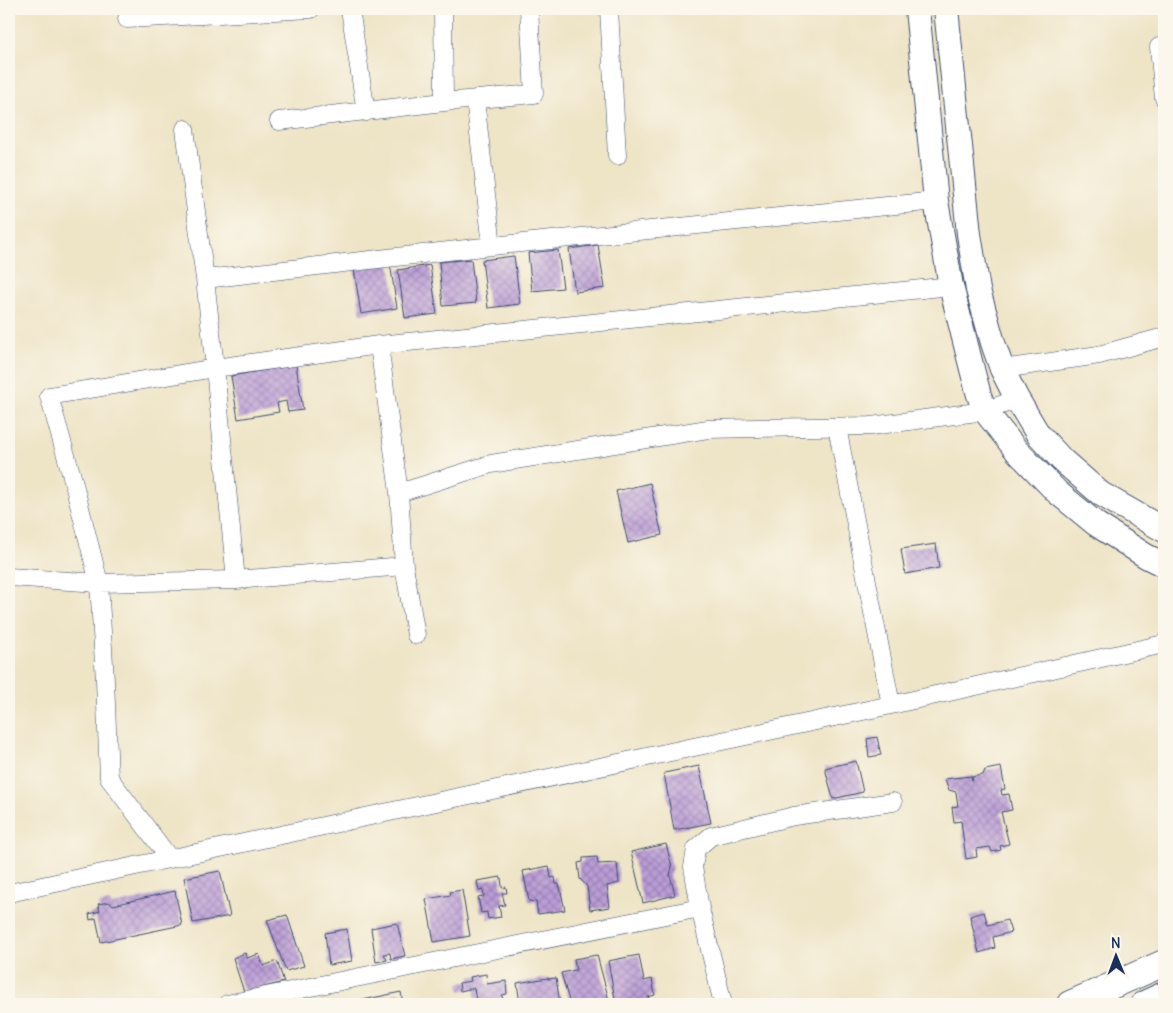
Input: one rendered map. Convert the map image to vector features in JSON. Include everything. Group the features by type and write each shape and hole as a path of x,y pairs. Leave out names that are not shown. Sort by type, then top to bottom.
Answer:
{"main road":[{"path":"917,9 936,201 951,286 979,395 985,411 1017,451 1057,492 1096,524 1146,556 1164,565"},
{"path":"946,9 969,234 978,290 992,343 1002,369 1038,434 1062,460 1101,494 1164,530"},
{"path":"1070,1004 1164,963"},
{"path":"1144,1004 1164,995"}],"street":[{"path":"127,20 311,9"},
{"path":"350,9 366,112"},
{"path":"443,9 444,102"},
{"path":"279,122 444,102 534,94 529,9"},
{"path":"609,9 617,156"},
{"path":"1158,47 1164,98"},
{"path":"475,99 492,246"},
{"path":"185,129 205,279 236,580"},
{"path":"205,279 492,246 936,201"},
{"path":"170,859 109,778 99,583 49,396 215,368 379,345 951,286"},
{"path":"1002,369 1100,355 1164,337"},
{"path":"379,345 399,493 404,566 416,635"},
{"path":"399,493 491,464 708,429 871,426 985,411 1017,399"},
{"path":"837,426 891,705"},
{"path":"9,577 99,583 236,580 404,566"},
{"path":"9,893 891,705 1164,644"},
{"path":"723,1004 700,908 693,867 696,849 711,836 794,816 893,802"},
{"path":"227,1004 700,908"}],"building":[{"path":"598,245 605,288 575,292 569,249"},
{"path":"558,250 563,288 532,291 528,253"},
{"path":"514,256 520,304 488,308 482,260"},
{"path":"471,259 476,303 443,306 439,262"},
{"path":"390,263 397,308 361,314 354,269"},
{"path":"430,265 437,314 405,318 398,270"},
{"path":"296,365 303,410 288,412 286,401 277,403 279,412 238,419 231,376"},
{"path":"650,483 662,535 628,543 616,491"},
{"path":"936,544 939,568 905,574 901,549"},
{"path":"877,737 881,755 869,757 867,739"},
{"path":"856,761 863,792 833,799 825,768"},
{"path":"699,766 711,823 674,830 664,773"},
{"path":"1001,767 1005,789 1001,790 1002,795 1009,794 1012,810 1001,812 1009,844 1000,846 1001,850 992,852 990,847 976,849 977,857 966,859 961,821 954,822 952,807 958,806 956,792 949,790 945,779 971,776 972,782 972,777 983,775 985,770"},
{"path":"666,844 672,867 670,875 675,895 643,903 631,852"},
{"path":"597,857 598,864 617,863 619,883 607,886 610,907 590,910 587,886 580,879 578,863 583,862 583,858"},
{"path":"549,866 551,878 555,877 556,884 559,884 565,910 538,914 536,902 529,901 523,871"},
{"path":"220,871 230,916 193,923 184,878"},
{"path":"501,877 502,888 506,887 507,893 502,893 505,905 499,906 501,917 488,919 487,912 481,913 478,897 484,896 483,890 479,891 477,881"},
{"path":"462,890 470,936 434,942 426,899 451,895 450,892"},
{"path":"175,891 182,925 101,942 96,918 90,920 89,914 100,911 98,904 109,902 113,905"},
{"path":"984,912 988,925 1007,920 1011,932 993,937 995,948 979,953 970,916"},
{"path":"287,915 304,966 286,971 267,920"},
{"path":"397,923 405,956 391,959 390,953 384,954 387,960 376,962 371,928"},
{"path":"347,929 352,961 329,965 325,933"},
{"path":"245,953 247,958 259,954 263,966 277,961 284,982 244,992 233,958"},
{"path":"597,955 610,1004 570,1004 561,973 576,970 574,959"},
{"path":"639,955 644,981 652,979 655,995 648,997 649,1004 616,1004 608,961"},
{"path":"486,974 487,984 506,981 507,994 502,995 503,1002 509,1002 509,1004 471,1004 476,1002 474,988 460,991 459,983 471,981 470,977"},
{"path":"556,978 560,1004 520,1004 517,983"},
{"path":"401,992 403,1004 358,1004 358,1001"}]}
